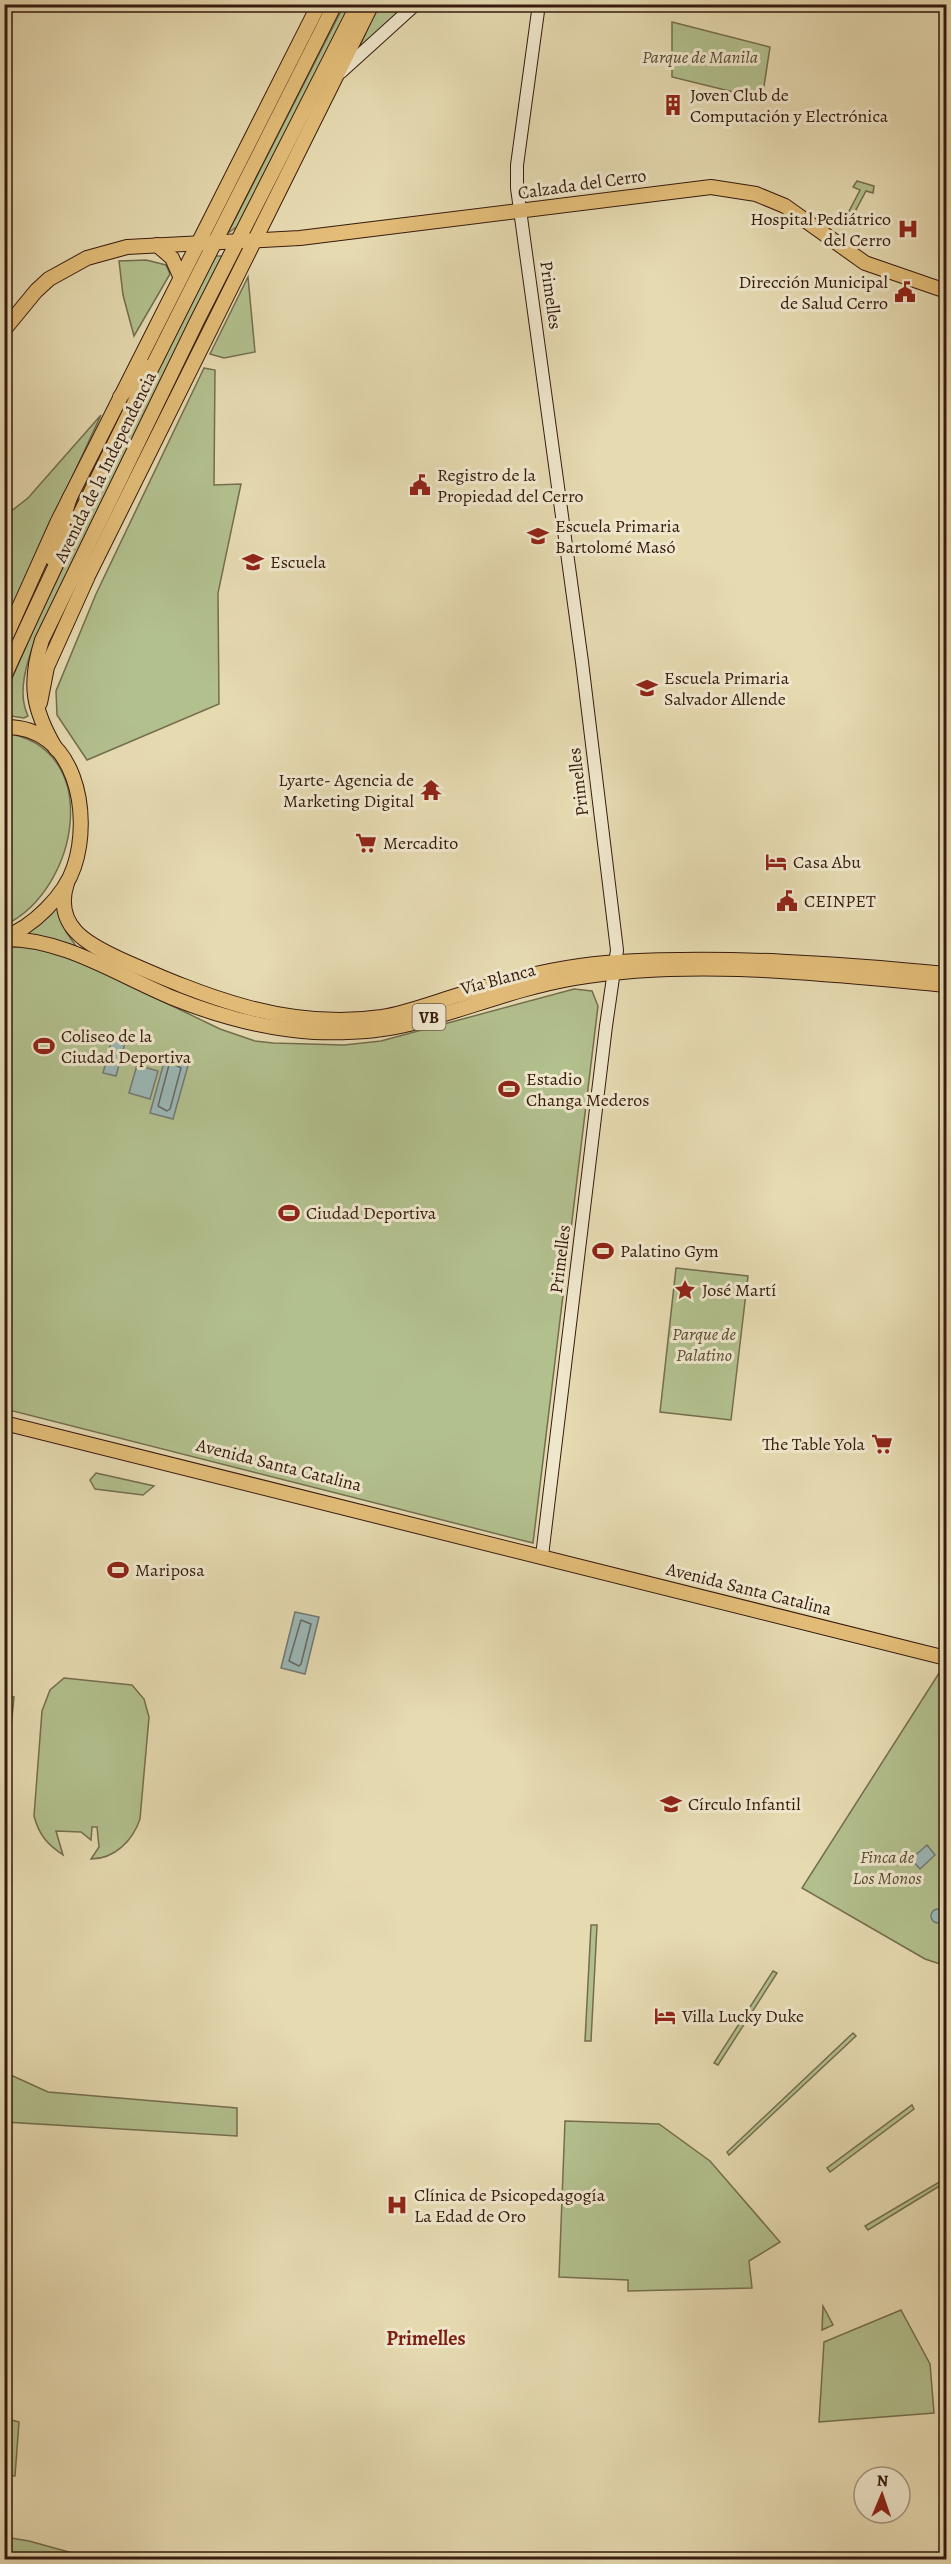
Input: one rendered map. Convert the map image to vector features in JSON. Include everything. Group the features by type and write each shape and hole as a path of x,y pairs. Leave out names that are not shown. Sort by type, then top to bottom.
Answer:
{"main road":[{"path":"4,641 70,497 319,4"},
{"path":"4,677 42,591 335,4"},
{"name":"Avenida de la Independencia","path":"56,749 39,717 33,682 45,633 197,321 358,4"},
{"path":"39,717 43,679 109,532 340,73 372,4"},
{"path":"340,73 416,4"},
{"name":"Primelles","path":"539,4 516,178 582,662 617,950 542,1556"},
{"name":"Calzada del Cerro","path":"4,330 36,291 73,264 104,252 157,245 254,241 520,211 694,188 732,189 756,194 785,206 856,258 879,270 946,291"},
{"path":"157,245 172,258 180,276"},
{"path":"120,397 159,354"},
{"path":"42,591 70,497"},
{"path":"4,727 33,733 56,749 73,773 81,811 78,853 68,881 30,923 4,938"},
{"name":"Vía Blanca","path":"68,881 63,896 66,914 75,931 87,942 184,988 268,1013 335,1019 381,1017 515,978 572,967 751,970 946,985"},
{"name":"Vía Blanca","path":"4,938 50,945 173,998 241,1022 311,1032 364,1031 405,1025 500,995 615,968 773,960 946,974"},
{"name":"Avenida Santa Catalina","path":"4,1414 531,1549 542,1556"},
{"name":"Avenida Santa Catalina","path":"4,1423 946,1658"}],"green space":[{"path":"324,5 330,5 218,230 214,228"},
{"path":"344,5 353,5 245,221 228,233"},
{"path":"378,5 410,5 357,52"},
{"name":"Parque de Manila","path":"672,22 770,47 762,99 672,77"},
{"path":"857,181 874,186 873,193 866,191 850,221 845,219 860,190 853,187"},
{"path":"238,254 244,257 58,621 78,574"},
{"path":"216,256 226,256 39,632 26,668 23,685 28,716 24,718 5,715 5,694 41,613 187,310"},
{"path":"197,258 200,259 75,509 80,491"},
{"path":"146,260 166,265 170,274 134,336 123,295 119,261"},
{"path":"248,277 255,352 224,358 210,354"},
{"path":"204,368 215,370 214,485 241,484 218,593 219,704 87,760 57,715 56,691 96,594"},
{"path":"101,415 11,609 5,601 5,516 28,498"},
{"path":"5,733 36,744 57,764 68,790 70,821 64,852 51,882 31,907 5,925"},
{"path":"56,905 66,932 81,953 53,940 25,934"},
{"name":"Ciudad Deportiva","path":"27,946 75,959 220,1029 255,1041 273,1043 344,1045 381,1041 574,989 592,991 598,1006 533,1543 5,1409 5,948"},
{"name":"Parque de Palatino","path":"676,1268 748,1276 731,1420 660,1412"},
{"path":"96,1473 154,1486 143,1495 95,1489 90,1480"},
{"name":"Finca de Los Monos","path":"943,1667 946,1668 946,1966 925,1959 802,1888"},
{"path":"64,1678 132,1685 144,1699 149,1717 140,1819 133,1834 122,1847 100,1858 91,1859 99,1847 97,1827 92,1827 91,1840 81,1832 56,1831 63,1855 44,1838 34,1816 42,1711 50,1690"},
{"path":"5,1696 14,1697 11,1728 5,1730"},
{"path":"5,1867 10,1869 5,1934"},
{"path":"591,1925 597,1925 591,2041 585,2041"},
{"path":"773,1971 777,1973 718,2065 714,2063"},
{"path":"853,2033 856,2036 729,2155 727,2152"},
{"path":"4,2072 48,2092 237,2108 237,2136 5,2122"},
{"path":"912,2105 914,2109 830,2172 827,2168"},
{"path":"565,2121 659,2124 710,2161 780,2242 749,2261 752,2288 628,2291 628,2280 559,2277"},
{"path":"946,2178 946,2182 868,2230 865,2226"},
{"path":"823,2306 833,2325 822,2330"},
{"path":"901,2310 930,2364 934,2413 819,2422 824,2342"},
{"path":"5,2418 19,2422 15,2476 5,2475"},
{"path":"5,2537 29,2541 94,2559 5,2559"}],"water":[{"path":"112,1039 125,1043 116,1076 103,1073"},
{"path":"166,1055 189,1062 173,1119 150,1113"},
{"path":"137,1065 158,1071 150,1099 129,1093"},
{"path":"295,1612 319,1617 305,1674 281,1668"},
{"path":"927,1845 935,1855 920,1869 911,1859"},
{"path":"938,1909 943,1911 945,1916 943,1921 938,1923 933,1921 931,1916 933,1911"}],"place":[{"name":"Joven Club de Computación y Electrónica","path":"673,105"},
{"name":"Hospital Pediátrico del Cerro","path":"908,229"},
{"name":"Dirección Municipal de Salud Cerro","path":"905,292"},
{"name":"Registro de la Propiedad del Cerro","path":"420,485"},
{"name":"Escuela Primaria Bartolomé Masó","path":"538,536"},
{"name":"Escuela","path":"253,562"},
{"name":"Escuela Primaria Salvador Allende","path":"647,688"},
{"name":"Lyarte- Agencia de Marketing Digital","path":"431,790"},
{"name":"Mercadito","path":"366,843"},
{"name":"Casa Abu","path":"776,862"},
{"name":"CEINPET","path":"787,901"},
{"name":"Coliseo de la Ciudad Deportiva","path":"44,1046"},
{"name":"Estadio Changa Mederos","path":"509,1089"},
{"name":"Ciudad Deportiva","path":"289,1213"},
{"name":"Palatino Gym","path":"603,1251"},
{"name":"José Martí","path":"685,1290"},
{"name":"The Table Yola","path":"882,1444"},
{"name":"Mariposa","path":"118,1570"},
{"name":"Círculo Infantil","path":"671,1804"},
{"name":"Villa Lucky Duke","path":"665,2016"},
{"name":"Clínica de Psicopedagogía La Edad de Oro","path":"397,2205"}],"district":[{"name":"Primelles","path":"426,2338"}]}
